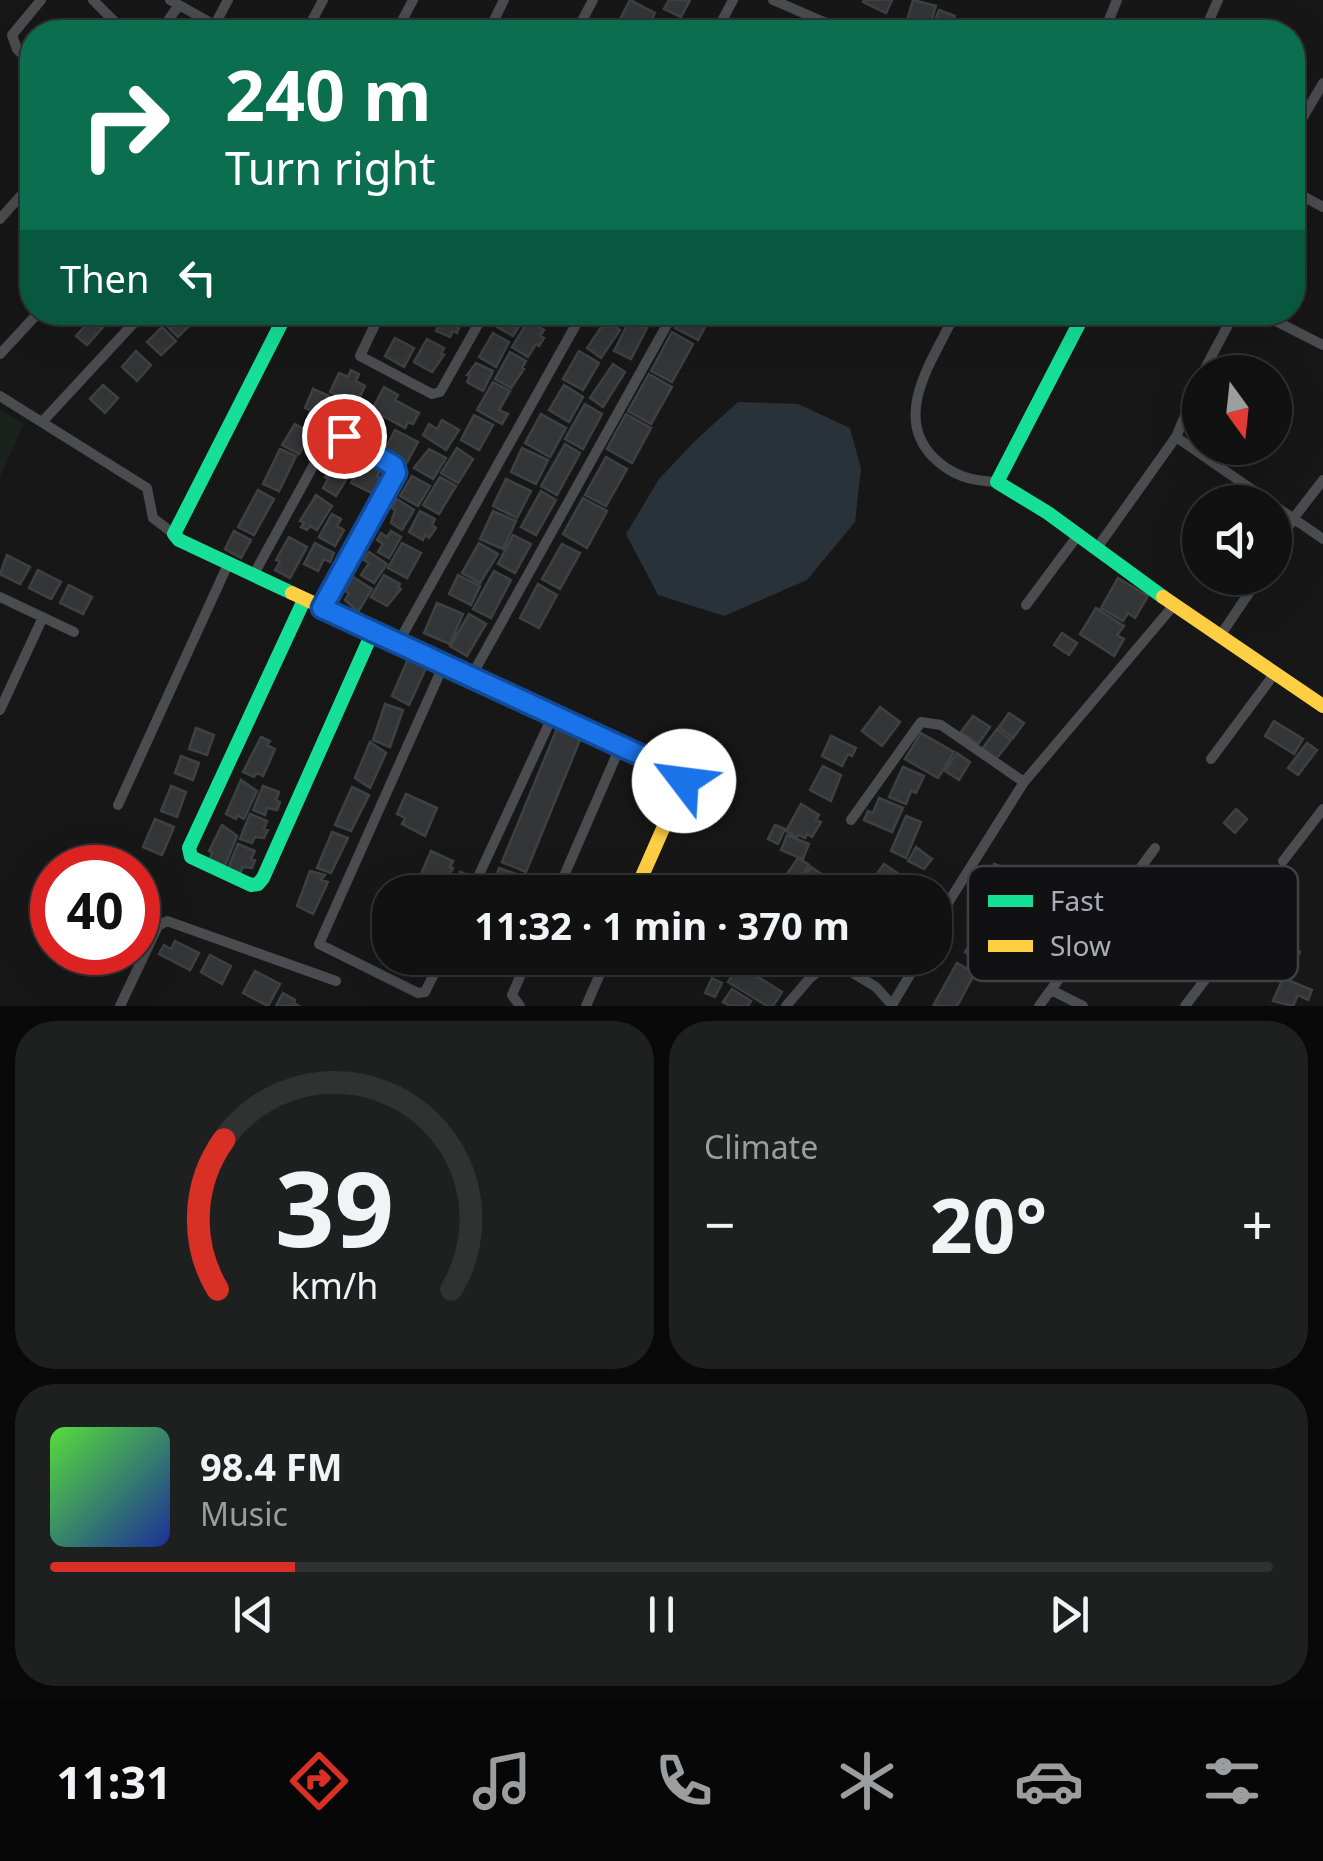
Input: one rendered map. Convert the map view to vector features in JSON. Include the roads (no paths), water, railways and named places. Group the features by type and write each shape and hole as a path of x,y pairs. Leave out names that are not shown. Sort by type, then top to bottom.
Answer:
{"street":[{"path":"25,20 41,0"},
{"path":"93,0 113,20"},
{"path":"772,0 819,20"},
{"path":"175,3 204,20"},
{"path":"20,26 12,36 20,52"},
{"path":"1305,114 1323,83"},
{"path":"0,219 20,197"},
{"path":"0,354 27,325"},
{"path":"42,421 132,325"},
{"path":"174,534 280,325"},
{"path":"375,325 360,356 432,394 440,392 478,325"},
{"path":"398,643 576,325"},
{"path":"471,677 667,325"},
{"path":"950,325 920,386 913,420 918,440 947,469 973,481 997,482 1078,535 1323,706"},
{"path":"997,482 1078,325"},
{"path":"1212,355 1228,325"},
{"path":"1284,325 1323,345"},
{"path":"0,396 148,488 154,518 178,540 681,774 684,781 643,875"},
{"path":"1097,548 1176,437 1182,423"},
{"path":"254,574 330,437 344,436 394,466 396,473 322,608"},
{"path":"1176,437 1245,485"},
{"path":"1292,522 1323,480"},
{"path":"1294,519 1323,540"},
{"path":"1026,605 1078,535"},
{"path":"118,806 228,562"},
{"path":"1220,636 1248,595"},
{"path":"0,596 74,632"},
{"path":"304,600 189,848 191,856 251,885 264,878 373,631"},
{"path":"971,866 1024,782 1174,605"},
{"path":"0,709 42,618"},
{"path":"372,970 319,944 444,664"},
{"path":"1211,759 1275,673"},
{"path":"480,875 552,716"},
{"path":"851,820 921,722 941,726 1024,782"},
{"path":"564,875 620,747"},
{"path":"1282,862 1323,810"},
{"path":"1142,866 1155,848"},
{"path":"952,896 968,871"},
{"path":"120,1006 158,926 167,921 336,981"},
{"path":"382,975 418,993 425,992 434,975"},
{"path":"520,1006 512,995 521,975"},
{"path":"586,1006 600,975"},
{"path":"786,1006 813,975"},
{"path":"856,975 876,987 893,1005 910,975"},
{"path":"1039,1006 1057,981"},
{"path":"1185,1006 1204,981"},
{"path":"1050,990 1083,1006"}]}
